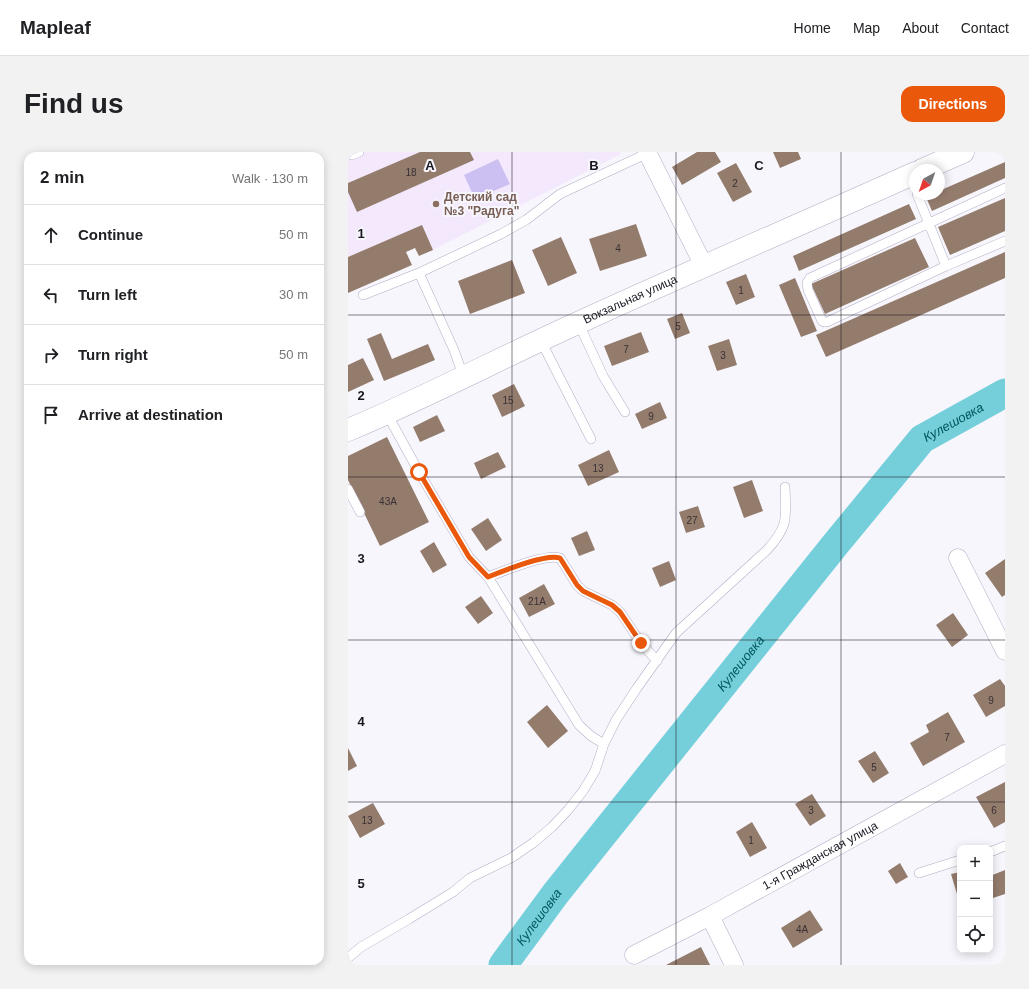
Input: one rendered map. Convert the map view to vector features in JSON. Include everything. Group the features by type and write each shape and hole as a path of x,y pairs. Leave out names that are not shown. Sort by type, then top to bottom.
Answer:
{"main road":[{"name":"Вокзальная улица","path":"944,164 963,152"},
{"name":"Вокзальная улица","path":"348,430 387,414 464,378 578,322 704,266 909,184"}],"street":[{"path":"648,153 704,266"},
{"path":"958,558 1005,652"},
{"name":"1-я Гражданская улица","path":"636,959 710,916 1005,754"},
{"path":"710,916 734,965"}],"lane":[{"path":"363,294 419,273 501,234 526,220 560,194 648,153"},
{"path":"1005,188 810,278 807,283 808,290 822,321 827,322 946,266 1005,241"},
{"path":"922,200 929,223 946,266"},
{"path":"419,273 454,350 464,378"},
{"path":"578,322 603,376 625,412"},
{"path":"541,341 591,439"},
{"path":"387,414 469,557 488,577 579,725 591,736 604,744"},
{"path":"348,958 361,946 447,896 470,878 511,858 538,839 568,810 583,791 595,771 604,744 616,720 676,633 777,540 785,524 785,487"},
{"path":"348,489 360,512"},
{"path":"488,577 527,563 555,556 560,558 577,585 583,591 612,605 620,612 641,643 657,661"},
{"path":"993,851 1005,846"},
{"path":"918,873 957,861"}],"shaded area":[{"name":"Детский сад №3 \"Радуга\"","path":"348,152 620,152 621,154 433,250 422,226 348,257"},
{"path":"498,159 510,184 475,199 464,175"}],"building":[{"path":"420,152 470,152 474,160 357,212 348,192 348,183"},
{"path":"697,152 715,152 721,162 682,185 672,167"},
{"path":"773,152 798,152 801,159 780,168"},
{"path":"1005,162 1005,178 932,211 927,200 945,200 945,188"},
{"path":"736,163 752,192 733,202 717,173"},
{"path":"1005,198 1005,231 950,255 938,227"},
{"path":"909,204 916,219 799,271 793,256"},
{"path":"636,224 647,256 600,271 589,239"},
{"path":"422,225 433,250 419,256 415,248 406,252 412,265 348,293 348,257"},
{"path":"561,237 577,273 548,286 532,250"},
{"path":"915,238 929,267 825,314 811,284"},
{"path":"1005,252 1005,278 826,357 816,335"},
{"path":"512,260 525,293 470,314 458,281"},
{"path":"746,274 755,297 736,305 726,282"},
{"path":"795,278 817,331 801,337 779,285"},
{"path":"682,313 690,333 675,339 667,319"},
{"path":"641,332 649,352 612,366 604,346"},
{"path":"381,333 392,359 428,344 435,360 384,381 367,339"},
{"path":"729,339 737,365 717,371 708,346"},
{"path":"363,358 374,380 348,392 348,365"},
{"path":"514,384 525,406 502,417 492,395"},
{"path":"660,402 667,418 642,429 635,414"},
{"path":"437,415 445,431 420,442 413,427"},
{"path":"387,437 429,522 380,546 348,480 348,456"},
{"path":"609,450 619,472 588,486 578,465"},
{"path":"498,452 506,467 481,479 474,463"},
{"path":"752,480 763,511 744,518 733,487"},
{"path":"698,506 705,527 686,533 679,512"},
{"path":"488,518 502,540 486,551 471,529"},
{"path":"587,531 595,550 579,556 571,538"},
{"path":"434,542 447,565 433,573 420,551"},
{"path":"1005,559 1005,595 1002,597 985,573"},
{"path":"669,561 676,580 660,587 652,568"},
{"path":"544,584 555,604 529,617 519,598"},
{"path":"481,596 493,613 478,624 465,607"},
{"path":"953,613 968,635 952,647 936,625"},
{"path":"1000,679 1005,686 1005,706 986,717 973,695"},
{"path":"547,705 568,731 548,748 527,722"},
{"path":"948,712 965,742 923,766 910,743 929,732 926,725"},
{"path":"348,748 357,766 348,771"},
{"path":"875,751 889,773 873,783 858,761"},
{"path":"1005,782 1005,822 994,828 976,797"},
{"path":"812,794 826,816 810,826 795,804"},
{"path":"373,803 385,824 360,838 348,816"},
{"path":"752,822 767,848 750,857 736,832"},
{"path":"900,863 908,877 896,884 888,871"},
{"path":"1005,870 1005,894 993,898 993,881 993,875"},
{"path":"957,873 957,894 951,874"},
{"path":"810,910 823,930 793,948 781,928"},
{"path":"701,947 710,965 666,965"}],"waterway":[{"name":"Кулешовка","path":"503,965 556,893 834,546 922,439 1005,393"}],"place":[{"name":"Детский сад №3 \"Радуга\"","path":"436,204"}],"route":[{"path":"419,472 469,557 488,577 527,563 555,556 560,558 577,585 583,591 612,605 620,612 641,643"}]}
